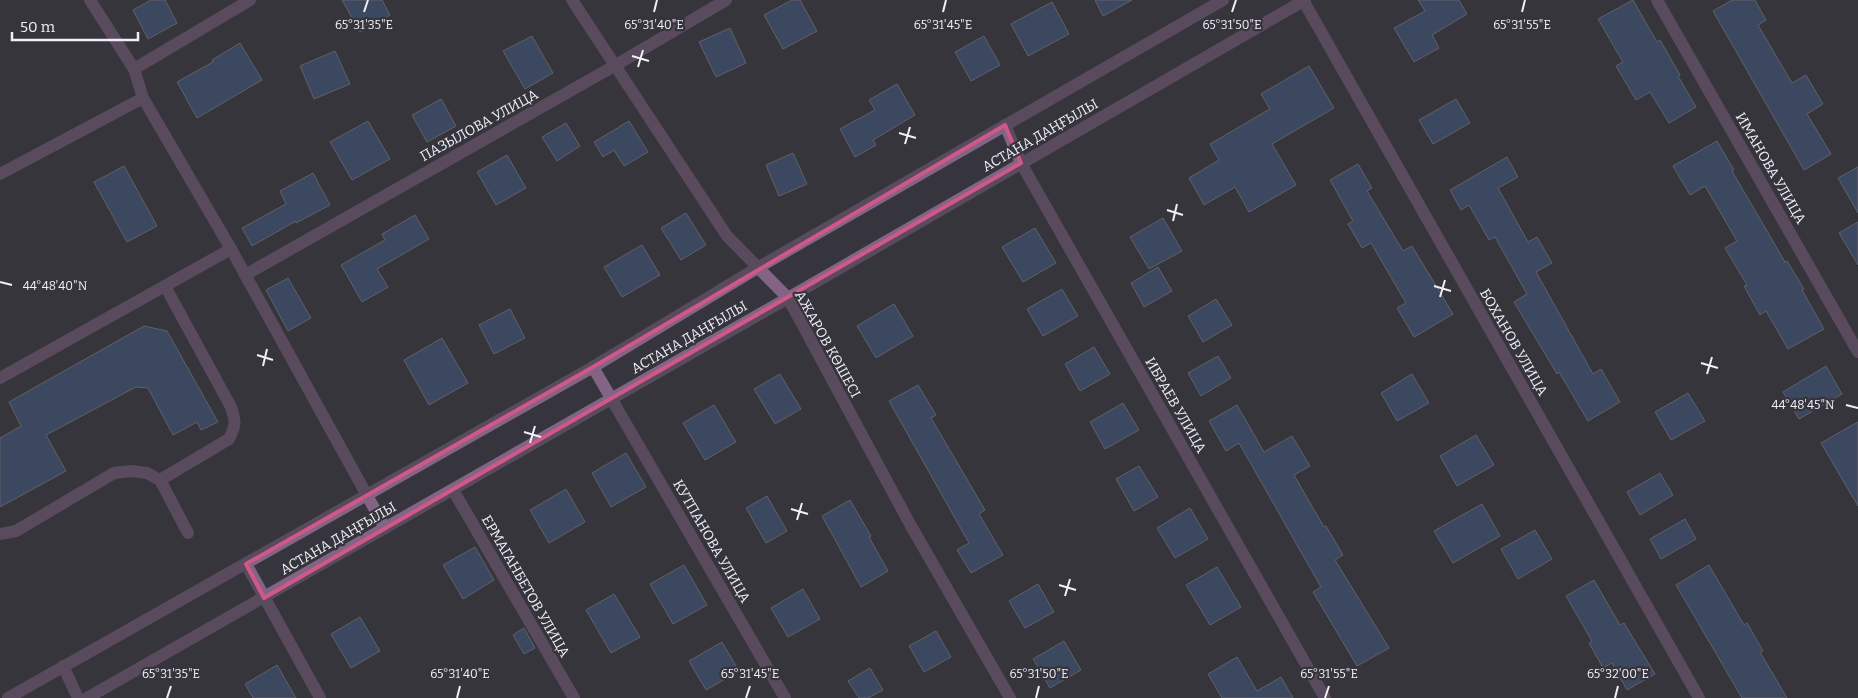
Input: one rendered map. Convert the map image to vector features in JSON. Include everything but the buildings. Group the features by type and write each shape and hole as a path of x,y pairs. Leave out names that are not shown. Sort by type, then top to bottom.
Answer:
{"street":[{"path":"90,0 134,68 143,98 231,249 385,528"},
{"path":"134,68 250,0"},
{"name":"АЖАРОВ КӨШЕСІ","path":"572,0 728,236 788,298 911,526 1010,698"},
{"name":"ПАЗЫЛОВА УЛИЦА","path":"245,274 616,65 726,0"},
{"name":"АСТАНА ДАҢҒЫЛЫ","path":"8,698 593,367 759,267 1223,0"},
{"name":"АСТАНА ДАҢҒЫЛЫ","path":"88,698 788,298 1304,0"},
{"name":"БОХАНОВ УЛИЦА","path":"1304,0 1699,698"},
{"name":"ИМАНОВА УЛИЦА","path":"1657,0 1858,352"},
{"path":"0,174 143,98"},
{"name":"ИБРАЕВ УЛИЦА","path":"1005,125 1020,163 1325,698"},
{"path":"0,378 231,249"},
{"path":"160,480 228,439 234,428 235,418 231,407 165,286"},
{"name":"КУТПАНОВА УЛИЦА","path":"593,367 613,398 785,698"},
{"path":"0,534 16,531 114,473 132,470 147,473 160,480 188,533"},
{"name":"ЕРМАГАНБЕТОВ УЛИЦА","path":"453,490 574,698"},
{"path":"246,564 320,698"},
{"path":"62,666 78,698"}],"highlighted area":[{"path":"1005,125 1021,163 264,598 246,564 593,367"}]}
